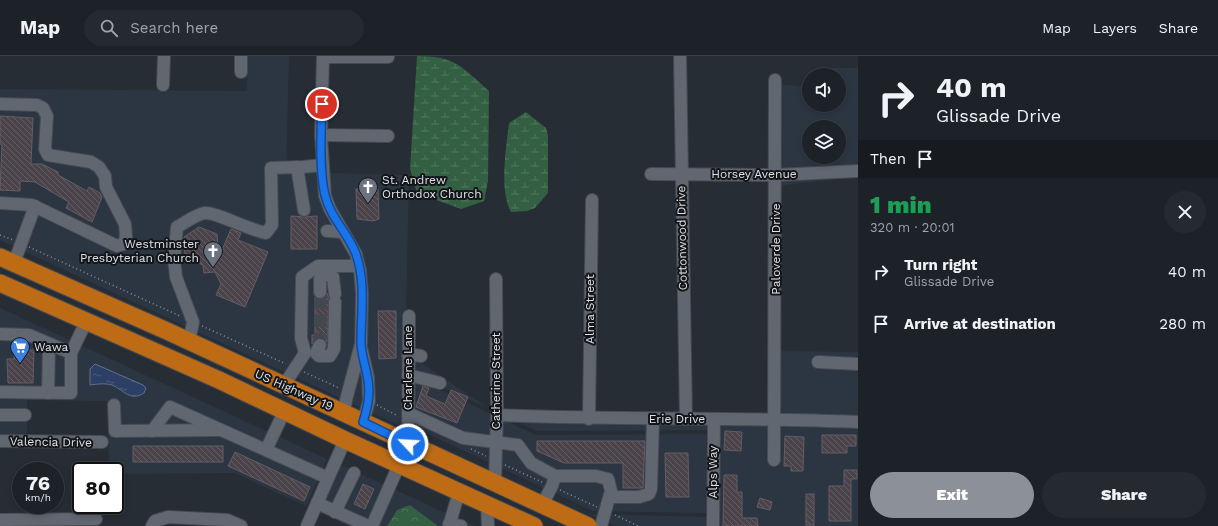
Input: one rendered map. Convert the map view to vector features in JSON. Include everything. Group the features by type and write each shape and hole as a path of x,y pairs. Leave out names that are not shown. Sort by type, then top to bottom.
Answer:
{"highway":[{"name":"US Highway 19","path":"7,260 284,385 408,444 588,526"},
{"name":"US Highway 19","path":"0,283 219,380 284,412 534,526"},
{"path":"219,380 268,395 332,424 352,426 363,422"},
{"path":"487,504 495,497 502,496 568,526"}],"street":[{"path":"163,85 164,56"},
{"path":"241,56 241,72"},
{"path":"363,422 369,401 368,377 361,344 362,294 356,254 330,209 325,196 321,136 323,56 388,57"},
{"name":"Cottonwood Drive","path":"680,56 686,419"},
{"name":"Paloverde Drive","path":"774,460 776,174 775,80"},
{"path":"0,104 37,105 43,108 47,116 45,149 48,155 91,162 100,167 105,176 106,187 125,224 126,236 124,244 117,246 35,206 0,203"},
{"path":"321,136 388,136"},
{"path":"189,342 193,322 176,277 174,259 177,227 205,213 212,214 254,231 266,232 272,225 271,168 323,165"},
{"path":"297,167 304,210"},
{"name":"Horsey Avenue","path":"651,174 776,174 858,172"},
{"name":"Alma Street","path":"589,419 592,200"},
{"path":"7,260 20,244 35,206"},
{"path":"327,231 343,232"},
{"path":"302,277 318,266 358,266"},
{"path":"324,275 332,277 335,298 334,349 330,356 319,356 301,338 302,277 320,278 324,275"},
{"path":"320,278 320,292"},
{"name":"Catherine Street","path":"495,483 496,279"},
{"name":"Charlene Lane","path":"408,444 408,375 415,355 409,316"},
{"path":"0,392 71,393 71,353 86,322"},
{"path":"0,334 29,335 71,353"},
{"path":"48,393 49,344"},
{"path":"344,413 361,344"},
{"path":"284,385 294,367 314,350"},
{"path":"818,362 858,364"},
{"path":"408,375 440,383"},
{"path":"114,405 115,431 221,430"},
{"path":"152,431 170,407 328,478"},
{"path":"266,450 284,412"},
{"path":"0,415 25,415"},
{"name":"Erie Drive","path":"496,415 589,419 775,418 858,422"},
{"path":"408,417 462,438 480,441 496,441 518,445 531,463 553,481 604,476 610,484 611,491 607,512 601,526"},
{"name":"Alps Way","path":"713,526 714,418"},
{"path":"610,497 639,497 649,494 651,490 653,419"},
{"path":"307,526 345,440"},
{"name":"Valencia Drive","path":"0,441 102,442"},
{"path":"372,526 399,465"},
{"path":"335,512 354,473"},
{"path":"542,505 553,481"},
{"path":"459,492 449,525 461,526"},
{"path":"317,504 368,526"},
{"path":"487,504 488,526"},
{"path":"152,526 155,521 168,517 227,520 242,526"},
{"path":"0,520 96,519"}],"path":[{"path":"0,235 348,392"},
{"path":"369,401 408,417"},
{"path":"466,447 495,461 553,481 607,512 638,526"}],"shaded area":[{"path":"248,56 289,56 286,172 409,175 405,352 488,408 416,375 409,378 411,431 591,514 707,517 711,434 706,430 537,431 499,413 781,418 775,351 858,352 858,526 615,526 0,240 0,89 247,91"},
{"path":"846,68 858,68 858,176 777,186 777,84 802,86 802,112 846,112"},
{"path":"0,308 327,459 306,506 235,473 124,474 124,462 109,462 108,401 27,400 27,446 0,446"},
{"path":"414,378 536,435 706,434 707,513 593,511 413,427"},
{"path":"341,465 474,526 438,526 397,510 387,526 349,526 319,512"}],"green space":[{"path":"417,56 441,58 458,64 489,91 488,181 484,201 461,209 417,193 410,169"},
{"path":"526,112 546,128 548,135 548,193 535,208 527,211 511,212 507,203 504,181 509,123"},
{"path":"410,505 438,526 387,526 397,510"}],"water":[{"path":"95,364 143,385 146,388 144,393 131,396 112,385 90,385 90,369"}],"building":[{"path":"0,116 33,118 31,164 42,164 58,172 58,175 87,191 89,187 100,193 102,197 92,222 66,208 69,202 35,182 20,181 20,191 0,190 2,144 0,144"},
{"name":"St. Andrew Orthodox Church","path":"356,189 378,189 379,219 373,221 357,219"},
{"path":"291,216 317,216 317,249 291,249"},
{"name":"Westminster Presbyterian Church","path":"199,227 217,234 219,257 231,229 241,233 238,240 268,252 245,307 216,295 221,284 215,272 204,273 203,265 185,257 184,237"},
{"path":"327,293 329,298 327,342 324,339 319,338 312,344 312,335 315,335 315,298 323,299"},
{"path":"378,311 396,311 396,358 379,359"},
{"name":"Wawa","path":"14,349 34,350 33,383 8,383 7,359 14,359"},
{"path":"423,386 429,388 426,396 445,404 451,390 468,397 457,423 416,407"},
{"path":"725,431 742,432 741,451 724,450"},
{"path":"822,435 856,435 856,446 847,446 847,453 822,453"},
{"path":"785,436 804,437 803,471 791,471 791,466 784,466"},
{"path":"537,441 645,441 643,488 623,488 623,463 564,463 537,451"},
{"path":"133,446 223,446 223,462 133,462"},
{"path":"235,452 310,487 304,501 228,466"},
{"path":"665,453 688,453 689,497 666,497"},
{"path":"844,470 857,470 857,479 851,479 851,521 829,521 829,486 844,486"},
{"path":"724,475 737,475 737,492 742,492 742,518 757,518 758,526 723,526"},
{"path":"363,484 374,489 365,509 354,504"},
{"path":"806,494 814,494 814,525 806,525"},
{"path":"760,498 772,502 770,510 757,507"}],"tunnel":[{"path":"320,292 320,345"}],"place":[{"name":"St. Andrew Orthodox Church","path":"368,204"},
{"name":"Westminster Presbyterian Church","path":"213,268"},
{"name":"Wawa","path":"20,364"}],"route":[{"path":"322,104 321,136 325,196 330,209 356,254 360,270 362,294 361,344 368,377 369,401 363,422 408,444"}]}
